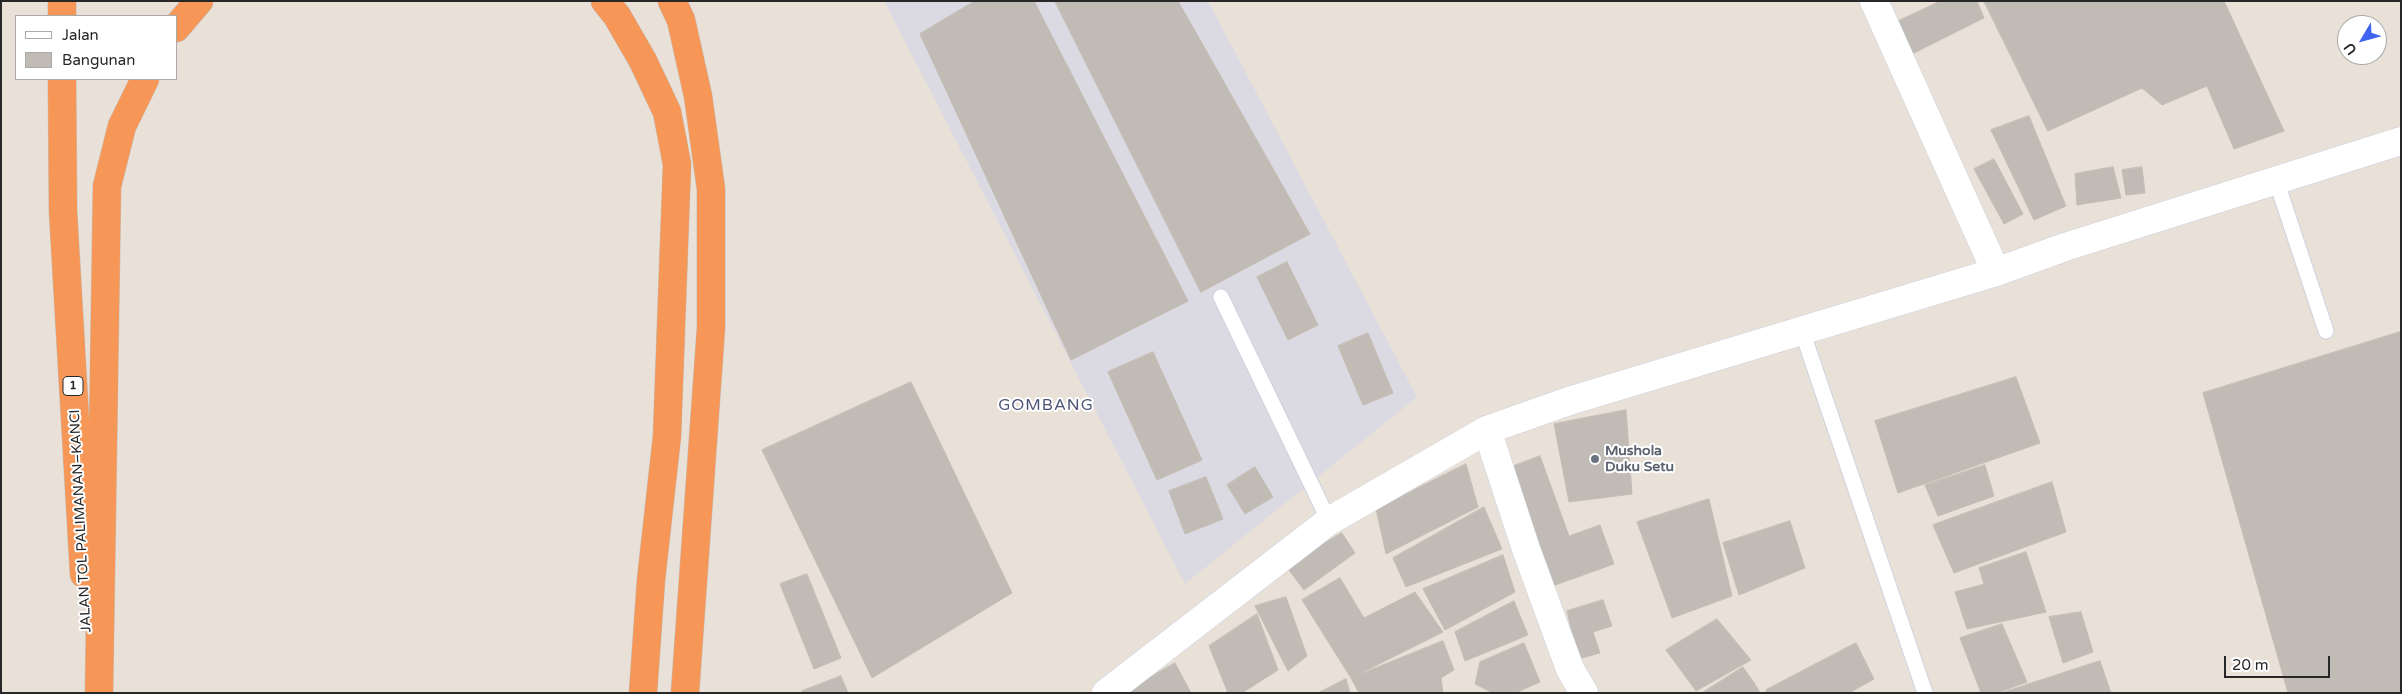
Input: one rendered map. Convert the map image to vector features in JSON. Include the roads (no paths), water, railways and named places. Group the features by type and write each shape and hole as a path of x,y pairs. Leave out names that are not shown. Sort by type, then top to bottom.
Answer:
{"highway":[{"path":"62,1 62,15"},
{"path":"178,26 199,1"},
{"path":"605,1 617,16 643,61 667,112 677,164 667,436 651,580 643,693"},
{"path":"672,1 680,20 698,96 712,189 711,328 685,693"},
{"name":"JALAN TOL PALIMANAN–KANCI","path":"62,80 63,211 91,693"},
{"path":"99,693 107,186 122,126 145,80"}],"street":[{"path":"1874,1 1996,272"},
{"path":"1110,692 1329,521 1487,430 1569,401 1996,272 2074,244 2401,141"},
{"path":"1487,430 1526,549 1570,669 1584,693"}],"lane":[{"path":"2276,180 2326,331"},
{"path":"1221,298 1329,521"},
{"path":"1802,331 1925,693"}],"place":[{"name":"Mushola Duku Setu","path":"1595,459"}],"district":[{"name":"GOMBANG","path":"1046,406"}]}
